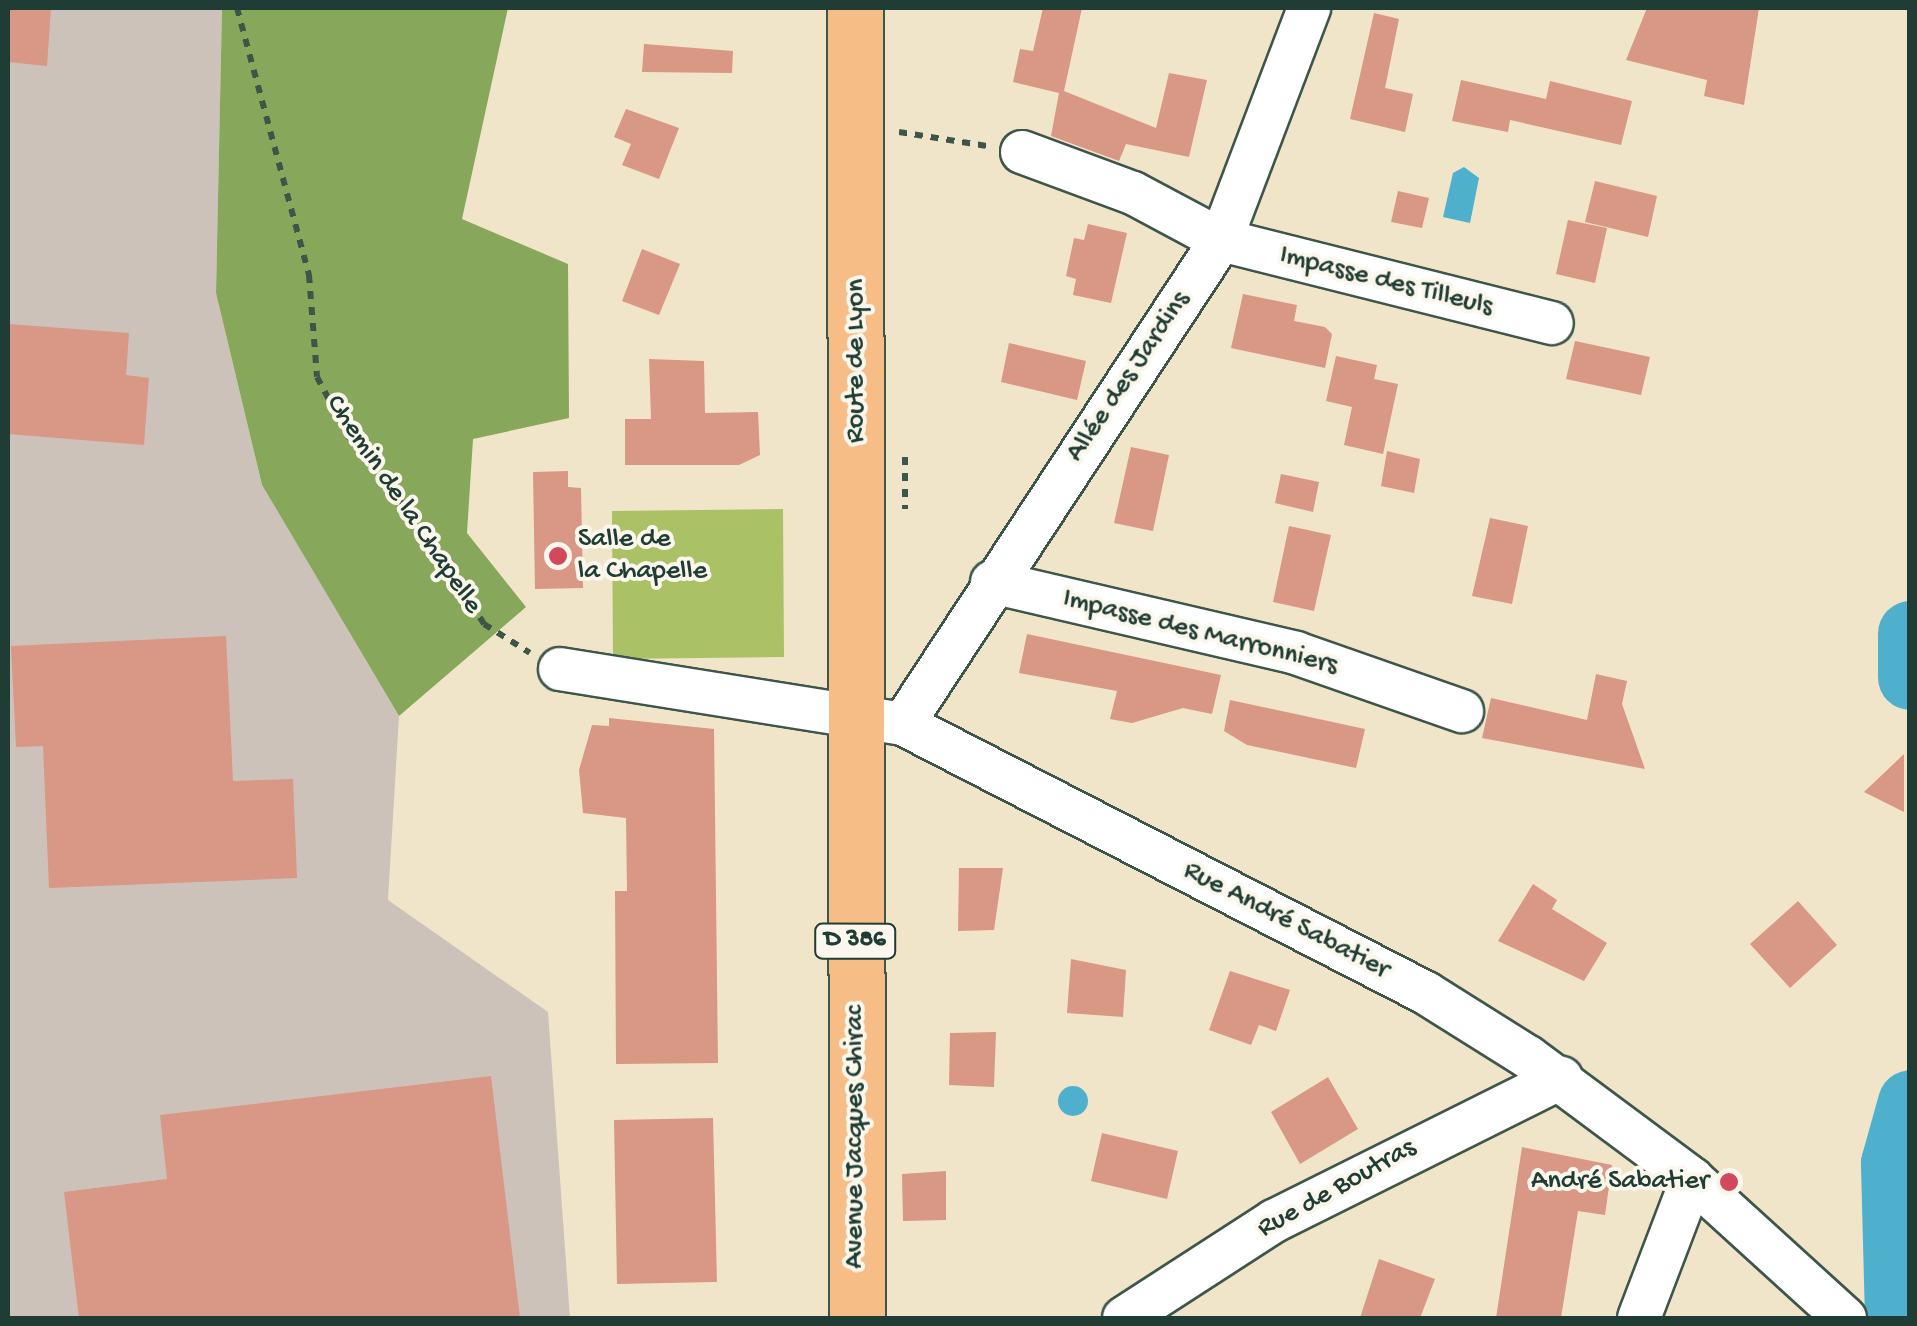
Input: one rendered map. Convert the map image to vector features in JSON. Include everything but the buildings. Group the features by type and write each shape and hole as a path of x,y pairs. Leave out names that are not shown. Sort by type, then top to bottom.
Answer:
{"main road":[{"name":"Route de Lyon","path":"855,8 878,720"},
{"name":"Avenue Jacques Chirac","path":"857,1318 878,720"}],"street":[{"name":"Allée des Jardins","path":"878,720 992,582 1220,240 1309,8"},
{"name":"Impasse des Tilleuls","path":"1022,152 1133,193 1220,240 1552,323"},
{"name":"Impasse des Marronniers","path":"992,582 1296,652 1462,711"},
{"path":"560,669 878,720"},
{"name":"Rue André Sabatier","path":"878,720 1426,993 1561,1078 1692,1179 1838,1313"},
{"name":"Rue de Boutras","path":"1124,1318 1274,1221 1561,1078"},
{"path":"1638,1318 1692,1179"}],"path":[{"name":"Chemin de la Chapelle","path":"237,8 309,275 317,377 453,584 508,642"},
{"path":"900,132 1022,152"}],"shaded area":[{"path":"8,8 222,8 216,293 262,485 399,716 388,900 548,1012 570,1318 8,1318"}],"green space":[{"path":"222,8 508,8 462,219 568,264 569,418 473,439 467,533 526,607 399,716 262,485 216,293"},
{"path":"783,509 784,657 613,659 612,511"}],"water":[{"path":"1464,167 1479,178 1470,223 1443,217 1453,173"},
{"path":"1073,1086 1084,1090 1088,1101 1084,1112 1073,1116 1062,1112 1058,1101 1062,1090"}],"waterway":[{"path":"1910,633 1910,677"},
{"path":"1897,1318 1893,1163 1910,1102"}],"place":[{"name":"Salle de la Chapelle","path":"558,556"},
{"name":"André Sabatier","path":"1729,1182"}]}
